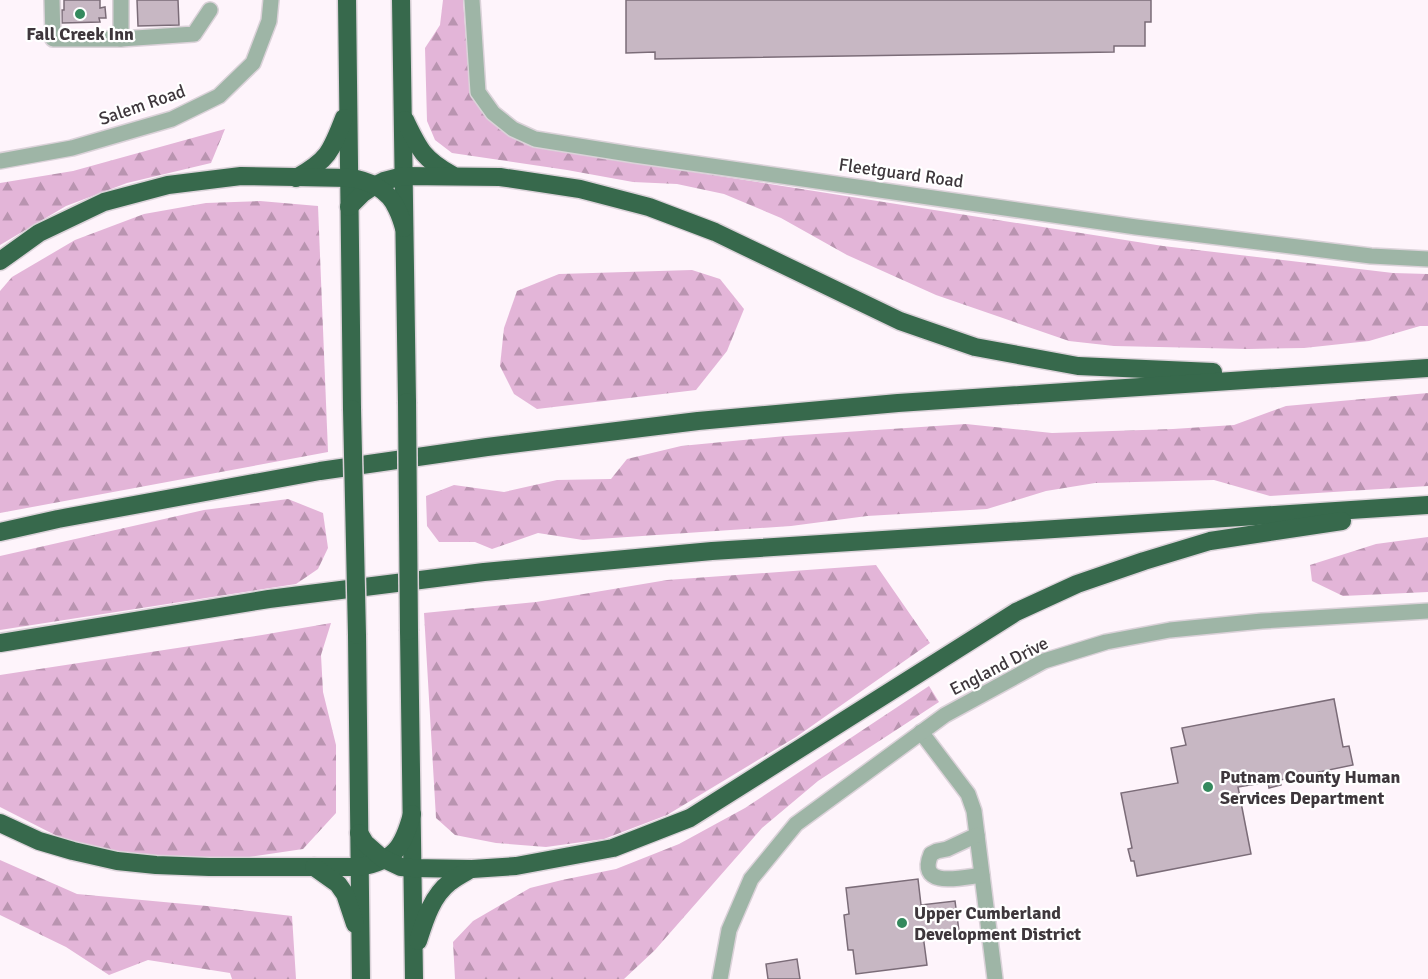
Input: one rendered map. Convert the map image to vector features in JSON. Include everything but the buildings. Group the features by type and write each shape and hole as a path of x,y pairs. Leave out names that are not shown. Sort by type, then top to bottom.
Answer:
{"highway":[{"path":"347,0 361,979"},
{"path":"400,0 414,979"},
{"path":"296,178 325,158 334,145 348,108"},
{"path":"402,114 423,154 436,166 454,176"},
{"path":"0,261 39,233 104,202 168,185 241,176 363,180 384,192 394,203 404,228"},
{"path":"350,207 363,193 384,181 403,176 500,177 568,188 649,207 715,232 900,321 975,347 1078,366 1308,376"},
{"path":"0,532 58,519 320,471 687,422 898,403 1428,368"},
{"path":"359,833 375,853 401,867 412,868 472,869 516,866 613,848 690,818 1017,612 1077,584 1210,541 1428,506"},
{"path":"0,643 269,599 484,572 712,551 1428,506"},
{"path":"0,823 39,841 117,861 209,867 359,867 386,860 390,856 403,840 412,814"},
{"path":"314,867 338,884 345,894 361,943"},
{"path":"414,957 426,915 435,899 449,882 472,869"}],"street":[{"path":"52,0 53,39 121,39 194,34 210,10"},
{"path":"121,0 121,39"},
{"name":"Salem Road","path":"0,161 72,148 150,126 172,119 219,96 253,63 269,21 271,0"},
{"name":"Fleetguard Road","path":"472,0 478,92 499,118 513,129 535,139 1136,227 1371,256 1428,259"},
{"name":"England Drive","path":"720,979 729,930 752,879 796,824 945,715 1044,661 1106,642 1170,630 1262,621 1428,611"},
{"path":"921,732 968,794 974,811 995,979"},
{"path":"977,835 931,854 929,865 934,878 982,875"}],"green space":[{"path":"443,0 463,0 470,90 481,111 501,130 531,145 1163,246 1393,273 1428,274 1428,326 1420,326 1369,341 1304,348 1114,346 1069,341 936,295 847,255 781,218 724,194 677,184 633,182 452,153 435,140 427,121 425,48 440,25"},
{"path":"225,129 211,163 127,183 66,206 0,245 0,183 73,171"},
{"path":"260,201 318,206 328,452 0,513 0,291 12,277 75,240 144,214 206,203"},
{"path":"692,270 720,279 744,309 727,351 696,390 537,409 514,394 500,366 504,328 517,291 559,274"},
{"path":"1428,393 1428,486 1270,496 1214,480 1095,483 1046,491 987,509 867,516 791,526 583,540 538,533 492,549 475,542 439,542 427,526 426,496 454,485 504,492 557,480 611,479 627,459 681,446 786,436 966,424 1052,433 1234,425 1286,406"},
{"path":"288,499 323,513 328,548 318,569 296,584 0,630 0,556 204,510"},
{"path":"1428,537 1428,592 1343,596 1312,581 1310,565 1376,544"},
{"path":"876,565 930,643 796,737 667,815 604,839 546,847 496,843 455,835 436,818 424,613 536,602 667,580"},
{"path":"331,623 321,655 323,692 336,745 336,813 303,849 223,861 154,860 100,851 57,836 0,807 0,675"},
{"path":"929,686 939,702 818,781 762,828 655,950 624,979 455,979 453,942 473,921 530,888 616,869 679,844 745,808"},
{"path":"0,860 77,894 292,916 296,979 232,979 230,973 148,960 109,975 66,947 0,915"}],"place":[{"name":"Fall Creek Inn","path":"80,14"},
{"name":"Putnam County Human Services Department","path":"1208,787"},
{"name":"Upper Cumberland Development District","path":"902,923"}]}
